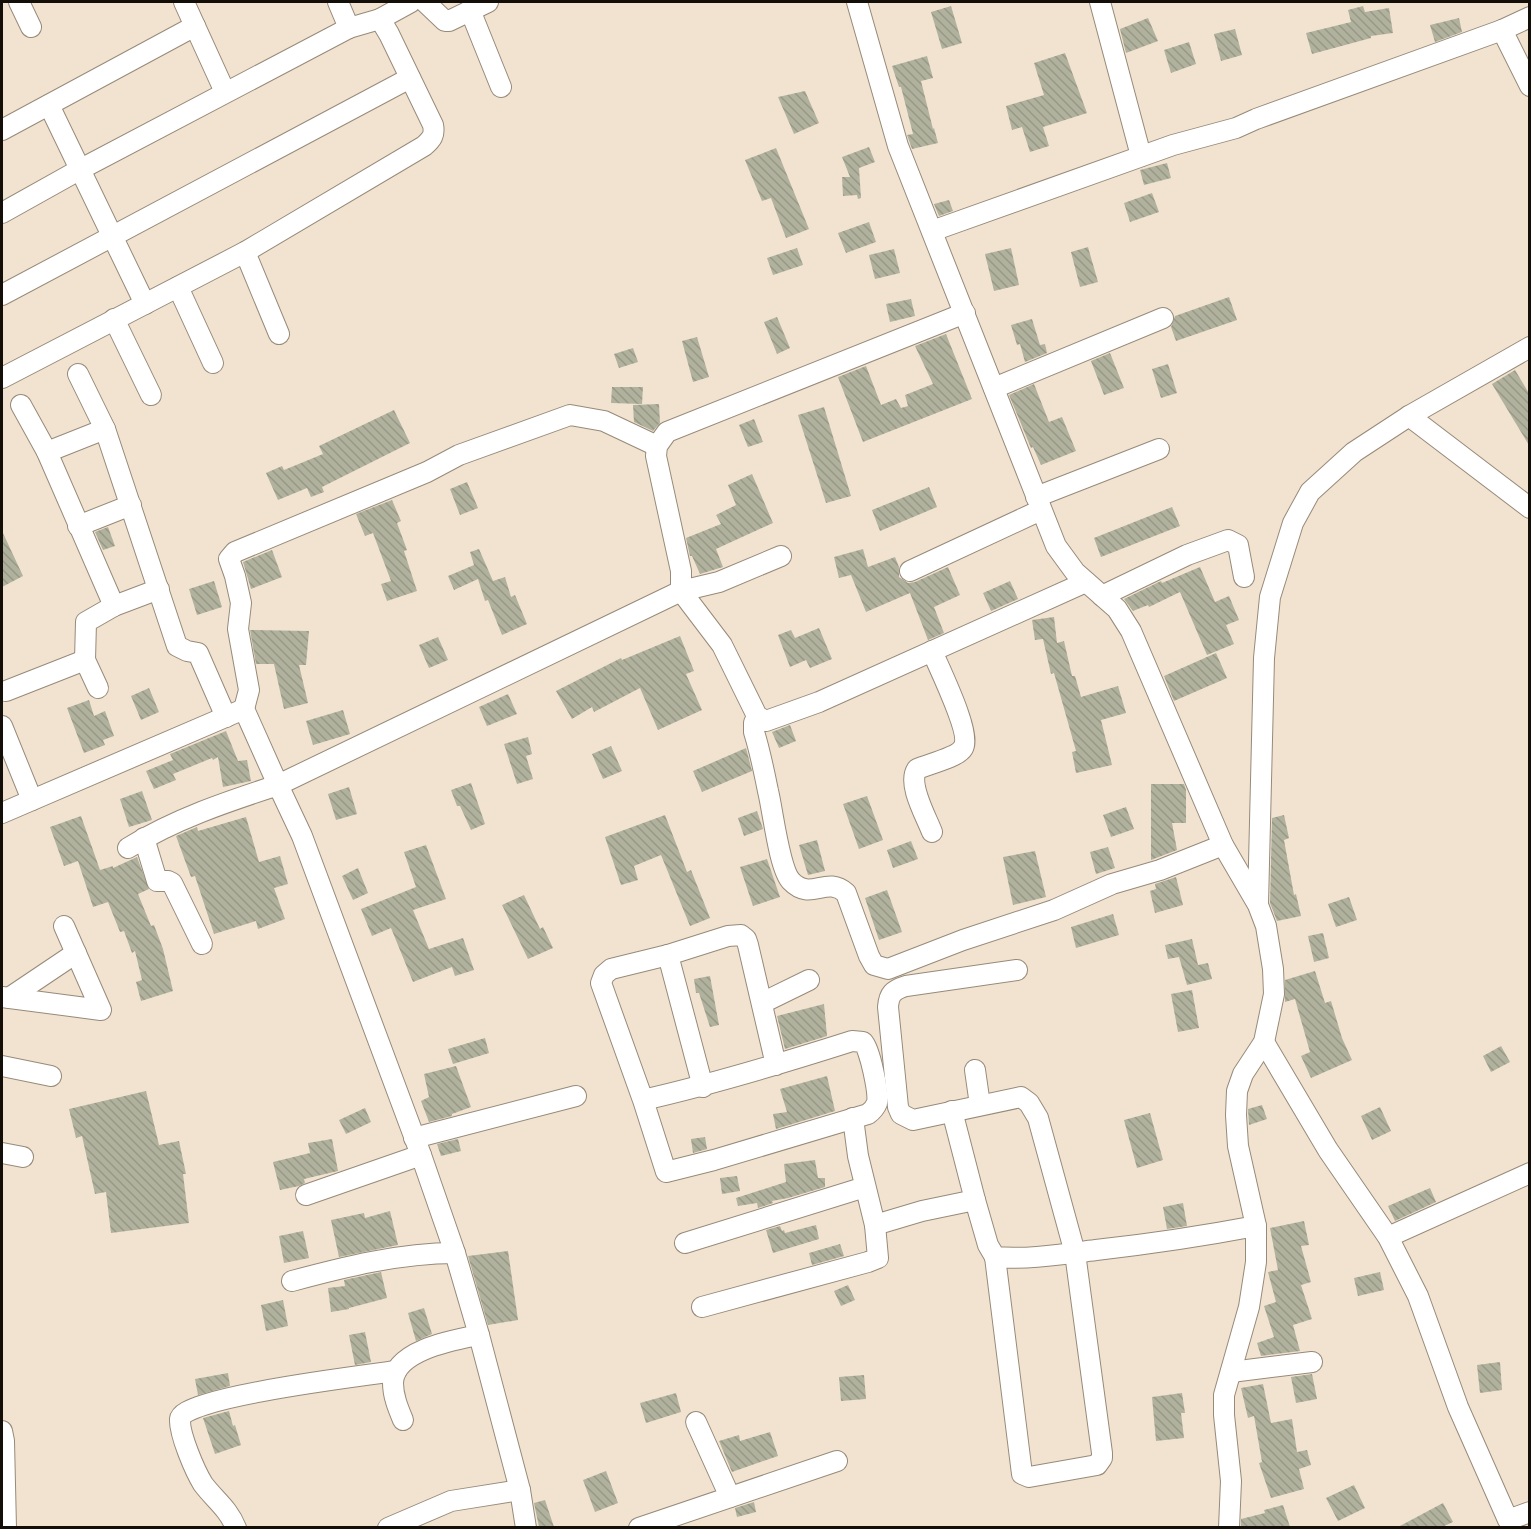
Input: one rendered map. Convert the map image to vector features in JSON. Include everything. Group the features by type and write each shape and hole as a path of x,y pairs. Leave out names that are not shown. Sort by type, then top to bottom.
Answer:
{"street":[{"path":"19,2 32,27"},
{"path":"184,2 225,92"},
{"path":"338,2 349,28"},
{"path":"2,213 225,92 349,28 380,19 411,2"},
{"path":"425,2 445,21 488,2"},
{"path":"857,2 898,146 1056,546 1075,572 1116,609 1131,631 1223,845 1258,905 1266,926 1273,969 1274,994 1264,1042 1243,1074 1237,1091 1236,1107 1238,1146 1256,1226 1256,1262 1253,1288 1224,1395 1231,1481 1229,1527"},
{"path":"1100,2 1141,156"},
{"path":"470,10 501,87"},
{"path":"932,231 1141,156 1236,128 1502,30 1530,17"},
{"path":"2,378 245,252 429,142 434,132 433,125 390,34 380,19"},
{"path":"2,130 195,26"},
{"path":"1502,30 1530,86"},
{"path":"2,295 410,78"},
{"path":"49,105 145,304"},
{"path":"245,252 279,334"},
{"path":"178,287 213,363"},
{"path":"965,314 667,432 657,446 656,456 681,571 681,591 722,645 757,716 766,721 819,702 1086,582"},
{"path":"994,388 1163,318"},
{"path":"114,319 151,395"},
{"path":"1258,905 1264,658 1270,597 1293,523 1310,492 1354,452 1408,416 1530,347"},
{"path":"78,374 105,429 177,646 198,653 278,785 302,836 455,1253 520,1490 526,1527"},
{"path":"21,405 47,452 114,606"},
{"path":"2,813 235,713 249,690 238,629 241,603 236,576 229,559 235,552 427,472 459,455 570,415 604,421 657,446"},
{"path":"1408,416 1530,508"},
{"path":"47,452 105,429"},
{"path":"910,571 1038,503 1159,449"},
{"path":"78,526 131,505"},
{"path":"1102,596 1187,555 1228,540 1238,545 1244,577"},
{"path":"202,944 172,883 157,880 136,843 217,804 278,785 681,591 719,582 781,556"},
{"path":"98,688 85,660 86,622 114,606 159,589"},
{"path":"932,651 960,718 965,739 964,747 958,753 917,769 913,775 915,788 932,832"},
{"path":"6,691 85,660"},
{"path":"757,716 754,732 780,850 790,880 799,887 811,890 829,886 839,887 846,893 869,956 874,965 888,969 963,940 1054,910 1112,884 1160,870 1223,845"},
{"path":"2,726 32,800"},
{"path":"5,997 101,1010 64,926"},
{"path":"643,1100 702,1086 776,1065 852,1041 863,1042 868,1050 877,1095 876,1104 868,1114 666,1172 601,983 604,975 611,969 668,955 728,936 741,935 748,945 776,1065"},
{"path":"5,997 76,953"},
{"path":"668,955 702,1086"},
{"path":"952,1111 988,1245 995,1257 1022,1473 1029,1477 1097,1465 1102,1458 1075,1253 1038,1118 1029,1103 1021,1097 980,1105 952,1111 913,1120 901,1114 898,1107 888,1007 889,997 897,989 906,986 1017,970"},
{"path":"762,1003 809,980"},
{"path":"1264,1042 1328,1150 1388,1237 1418,1296 1504,1525 1530,1512"},
{"path":"2,1066 51,1076"},
{"path":"975,1070 980,1105"},
{"path":"306,1195 417,1146 576,1096"},
{"path":"702,1306 876,1260 878,1254 875,1225 858,1156 854,1118"},
{"path":"2,1153 23,1157"},
{"path":"1388,1237 1530,1173"},
{"path":"685,1243 865,1187"},
{"path":"875,1225 922,1211 975,1200"},
{"path":"995,1257 1075,1253 1177,1240 1256,1226"},
{"path":"292,1281 426,1253 455,1253"},
{"path":"403,1420 396,1400 393,1381 396,1371 404,1361 443,1342 479,1335"},
{"path":"1231,1372 1312,1362"},
{"path":"236,1527 225,1507 203,1483 196,1469 181,1427 180,1418 183,1413 198,1406 249,1394 396,1371"},
{"path":"696,1422 730,1497"},
{"path":"2,1431 6,1527"},
{"path":"639,1527 837,1461"},
{"path":"388,1527 451,1501 520,1490"}],"building":[{"path":"951,6 962,43 942,49 931,12"},
{"path":"1363,6 1365,12 1389,8 1393,33 1371,36 1371,38 1312,54 1306,33 1351,22 1348,10"},
{"path":"1148,18 1158,41 1126,53 1120,29"},
{"path":"1459,18 1462,32 1435,42 1430,25"},
{"path":"1235,29 1242,55 1221,61 1214,34"},
{"path":"1189,42 1196,64 1171,73 1164,50"},
{"path":"1065,53 1087,113 1043,127 1049,146 1030,152 1022,127 1012,130 1006,106 1044,95 1034,63"},
{"path":"927,56 933,78 921,81 938,143 912,149 907,135 913,134 901,87 899,87 892,66"},
{"path":"805,91 819,123 794,134 778,97"},
{"path":"869,147 875,162 859,168 861,198 858,199 857,195 843,196 842,177 850,177 842,157"},
{"path":"776,148 809,229 786,238 771,198 762,201 745,160"},
{"path":"1167,163 1171,178 1144,185 1140,170"},
{"path":"1152,193 1159,212 1130,222 1124,203"},
{"path":"949,200 953,211 939,216 934,204"},
{"path":"869,222 876,242 846,253 838,233"},
{"path":"1088,247 1098,282 1080,287 1071,252"},
{"path":"797,248 803,265 773,275 767,258"},
{"path":"1011,248 1019,285 994,291 985,254"},
{"path":"894,249 900,273 875,279 869,255"},
{"path":"1229,297 1237,320 1176,341 1171,327 1175,316"},
{"path":"911,299 915,316 890,322 886,304"},
{"path":"777,317 790,348 777,354 764,322"},
{"path":"1032,319 1040,345 1045,344 1047,353 1025,362 1011,325"},
{"path":"946,334 972,399 863,442 838,377 866,366 881,405 896,399 901,408 908,406 905,395 933,384 915,346"},
{"path":"697,337 709,377 693,382 682,341"},
{"path":"633,348 638,362 619,368 614,354"},
{"path":"1110,353 1124,388 1104,395 1091,361"},
{"path":"1168,364 1177,393 1161,398 1152,369"},
{"path":"1515,370 1530,395 1530,447 1492,384"},
{"path":"1034,384 1049,422 1062,417 1076,451 1041,465 1033,447 1031,448 1009,395"},
{"path":"612,387 643,387 642,404 611,403"},
{"path":"659,404 660,423 653,431 634,422 633,405"},
{"path":"824,407 851,496 826,503 798,415"},
{"path":"394,410 410,443 322,487 324,492 311,497 307,488 278,500 266,473 282,466 284,470 323,454 319,446"},
{"path":"754,419 763,442 748,447 739,425"},
{"path":"752,474 773,523 716,549 723,567 700,574 690,556 686,538 721,524 716,515 736,505 728,485"},
{"path":"467,482 478,508 460,515 450,489"},
{"path":"929,487 937,507 880,531 872,510"},
{"path":"392,500 401,521 397,523 407,550 404,551 417,591 387,601 381,584 391,581 373,533 365,536 356,514"},
{"path":"1172,507 1180,526 1101,557 1094,538"},
{"path":"108,527 115,546 103,550 95,532"},
{"path":"2,531 23,576 2,587"},
{"path":"479,549 493,581 505,577 511,597 515,595 527,624 502,635 488,600 485,601 478,579 454,590 448,576 474,565 470,552"},
{"path":"863,549 868,567 895,557 899,567 899,577 908,583 948,567 960,595 934,607 944,633 928,640 910,593 866,612 851,575 839,578 834,557"},
{"path":"272,550 282,577 251,589 243,562"},
{"path":"1200,567 1215,602 1229,596 1239,620 1226,625 1234,644 1207,655 1180,592 1149,607 1148,605 1133,611 1124,599 1161,581 1162,583"},
{"path":"214,581 222,607 197,615 189,589"},
{"path":"1010,581 1018,599 991,611 983,593"},
{"path":"1054,617 1057,643 1064,641 1072,676 1075,676 1081,697 1118,686 1126,713 1101,720 1112,765 1076,773 1072,752 1076,751 1054,673 1051,674 1043,639 1035,640 1032,620"},
{"path":"819,628 832,659 810,668 806,660 790,667 778,635 791,630 795,638"},
{"path":"250,630 309,631 306,665 299,665 308,703 284,709 274,664 256,664"},
{"path":"680,636 694,671 686,674 702,710 658,730 640,688 594,712 592,707 572,719 556,691 621,658 622,660"},
{"path":"438,637 448,660 429,668 419,645"},
{"path":"1216,653 1227,678 1174,701 1164,676"},
{"path":"149,688 159,712 141,720 131,696"},
{"path":"508,694 517,714 487,726 479,707"},
{"path":"89,700 94,716 105,711 114,736 103,740 105,745 84,753 67,708"},
{"path":"343,710 350,734 313,745 306,721"},
{"path":"790,725 796,741 779,748 772,732"},
{"path":"226,731 238,761 247,760 251,781 223,787 218,757 173,774 176,780 154,789 146,771 173,760 170,754"},
{"path":"528,737 532,754 526,756 533,779 517,784 504,744"},
{"path":"611,746 622,771 603,779 592,754"},
{"path":"746,748 752,771 702,792 693,771"},
{"path":"471,783 485,824 471,830 451,790"},
{"path":"1151,784 1184,784 1186,823 1172,823 1177,850 1151,860"},
{"path":"349,787 357,814 336,820 328,794"},
{"path":"142,791 152,820 129,827 120,799"},
{"path":"867,796 883,840 859,849 843,804"},
{"path":"1126,807 1134,829 1111,837 1103,815"},
{"path":"757,811 763,829 744,836 738,818"},
{"path":"665,815 687,872 691,870 710,918 690,926 661,855 634,866 638,880 621,885 605,837"},
{"path":"1284,815 1289,838 1284,840 1294,895 1296,894 1301,916 1277,921 1270,903 1272,818"},
{"path":"81,816 100,870 113,866 113,868 137,857 149,889 138,894 163,949 173,991 141,1001 136,982 142,980 135,951 132,953 124,931 120,932 108,902 93,907 78,861 64,866 50,827"},
{"path":"246,817 259,862 280,856 288,884 274,888 285,919 258,929 256,921 214,934 195,876 191,877 176,836 197,827 198,831"},
{"path":"817,840 825,871 808,875 799,845"},
{"path":"911,841 918,859 893,868 887,850"},
{"path":"426,845 446,899 413,910 429,949 463,938 474,970 455,976 452,967 413,982 391,928 372,936 361,909 416,887 404,852"},
{"path":"1108,847 1115,868 1096,874 1090,852"},
{"path":"1035,851 1046,897 1013,905 1003,857"},
{"path":"767,859 780,897 753,906 740,867"},
{"path":"358,868 368,893 353,900 342,876"},
{"path":"1176,877 1183,905 1155,913 1150,891 1156,889 1155,884"},
{"path":"887,890 902,932 879,940 865,898"},
{"path":"524,895 540,929 543,927 553,948 528,959 502,905"},
{"path":"1349,897 1357,920 1336,927 1328,904"},
{"path":"1113,914 1119,935 1076,948 1071,927"},
{"path":"1323,933 1329,958 1314,962 1308,936"},
{"path":"1192,939 1198,965 1208,963 1212,979 1187,985 1179,957 1168,959 1165,945"},
{"path":"1315,971 1325,1003 1331,1001 1342,1038 1352,1060 1311,1078 1301,1056 1310,1052 1295,999 1285,1002 1285,980"},
{"path":"710,976 719,1025 710,1027 699,993 696,993 694,979"},
{"path":"1192,990 1199,1028 1178,1032 1171,994"},
{"path":"824,1004 827,1036 785,1049 777,1016"},
{"path":"485,1038 489,1053 453,1064 448,1049"},
{"path":"1501,1046 1510,1062 1491,1072 1483,1056"},
{"path":"456,1066 471,1107 452,1114 452,1116 429,1122 421,1101 429,1097 424,1074"},
{"path":"827,1076 835,1111 776,1129 773,1114 787,1112 780,1089"},
{"path":"146,1091 159,1145 179,1141 186,1174 183,1174 189,1223 111,1233 106,1192 95,1194 82,1136 76,1138 69,1109"},
{"path":"1262,1105 1267,1119 1249,1125 1248,1109"},
{"path":"1380,1107 1391,1131 1372,1140 1361,1116"},
{"path":"365,1108 371,1122 346,1134 339,1120"},
{"path":"1150,1113 1163,1160 1137,1168 1124,1120"},
{"path":"705,1137 707,1149 693,1153 691,1139"},
{"path":"332,1139 338,1171 304,1179 305,1183 299,1186 280,1190 273,1162 310,1153 308,1143"},
{"path":"458,1139 461,1151 441,1156 437,1144"},
{"path":"815,1160 818,1178 825,1178 825,1187 772,1201 773,1203 758,1208 757,1203 738,1206 736,1198 786,1182 784,1164"},
{"path":"737,1176 740,1191 722,1194 720,1178"},
{"path":"1430,1188 1436,1202 1395,1221 1388,1206"},
{"path":"1183,1203 1187,1226 1167,1229 1163,1207"},
{"path":"390,1211 398,1245 339,1257 331,1220 364,1213 365,1218"},
{"path":"1304,1221 1309,1245 1301,1246 1311,1282 1301,1285 1312,1319 1293,1325 1300,1351 1261,1356 1257,1343 1274,1337 1264,1306 1276,1302 1268,1272 1278,1270 1270,1228"},
{"path":"816,1225 819,1239 773,1253 766,1230 780,1226 785,1233"},
{"path":"303,1231 309,1258 284,1263 279,1236"},
{"path":"840,1244 844,1256 812,1265 809,1253"},
{"path":"508,1251 518,1320 488,1325 468,1256"},
{"path":"381,1272 387,1298 331,1312 328,1288 345,1286 344,1280"},
{"path":"1380,1272 1384,1290 1358,1296 1354,1278"},
{"path":"848,1285 855,1300 841,1306 834,1291"},
{"path":"283,1300 288,1326 266,1331 261,1305"},
{"path":"424,1308 432,1334 416,1341 408,1313"},
{"path":"365,1332 371,1362 355,1365 349,1335"},
{"path":"1500,1362 1502,1390 1480,1393 1477,1365"},
{"path":"228,1373 230,1386 198,1395 195,1379"},
{"path":"1312,1374 1317,1399 1296,1403 1291,1377"},
{"path":"864,1375 866,1399 841,1401 839,1377"},
{"path":"1263,1384 1271,1423 1292,1419 1297,1452 1307,1450 1311,1465 1299,1469 1304,1489 1271,1498 1259,1463 1262,1462 1254,1416 1248,1418 1241,1388"},
{"path":"676,1393 681,1412 646,1423 640,1403"},
{"path":"1182,1393 1185,1413 1181,1413 1184,1438 1156,1441 1152,1397"},
{"path":"229,1411 241,1445 215,1454 203,1418"},
{"path":"770,1432 778,1456 732,1472 719,1441 739,1435 740,1441"},
{"path":"606,1471 618,1503 595,1512 583,1480"},
{"path":"1354,1485 1365,1508 1338,1521 1326,1498"},
{"path":"545,1500 554,1527 539,1527 534,1503"},
{"path":"754,1502 756,1512 737,1517 735,1508"},
{"path":"1443,1503 1453,1522 1442,1527 1398,1527"},
{"path":"1283,1505 1290,1527 1241,1527 1241,1519 1265,1513 1264,1510"}]}
